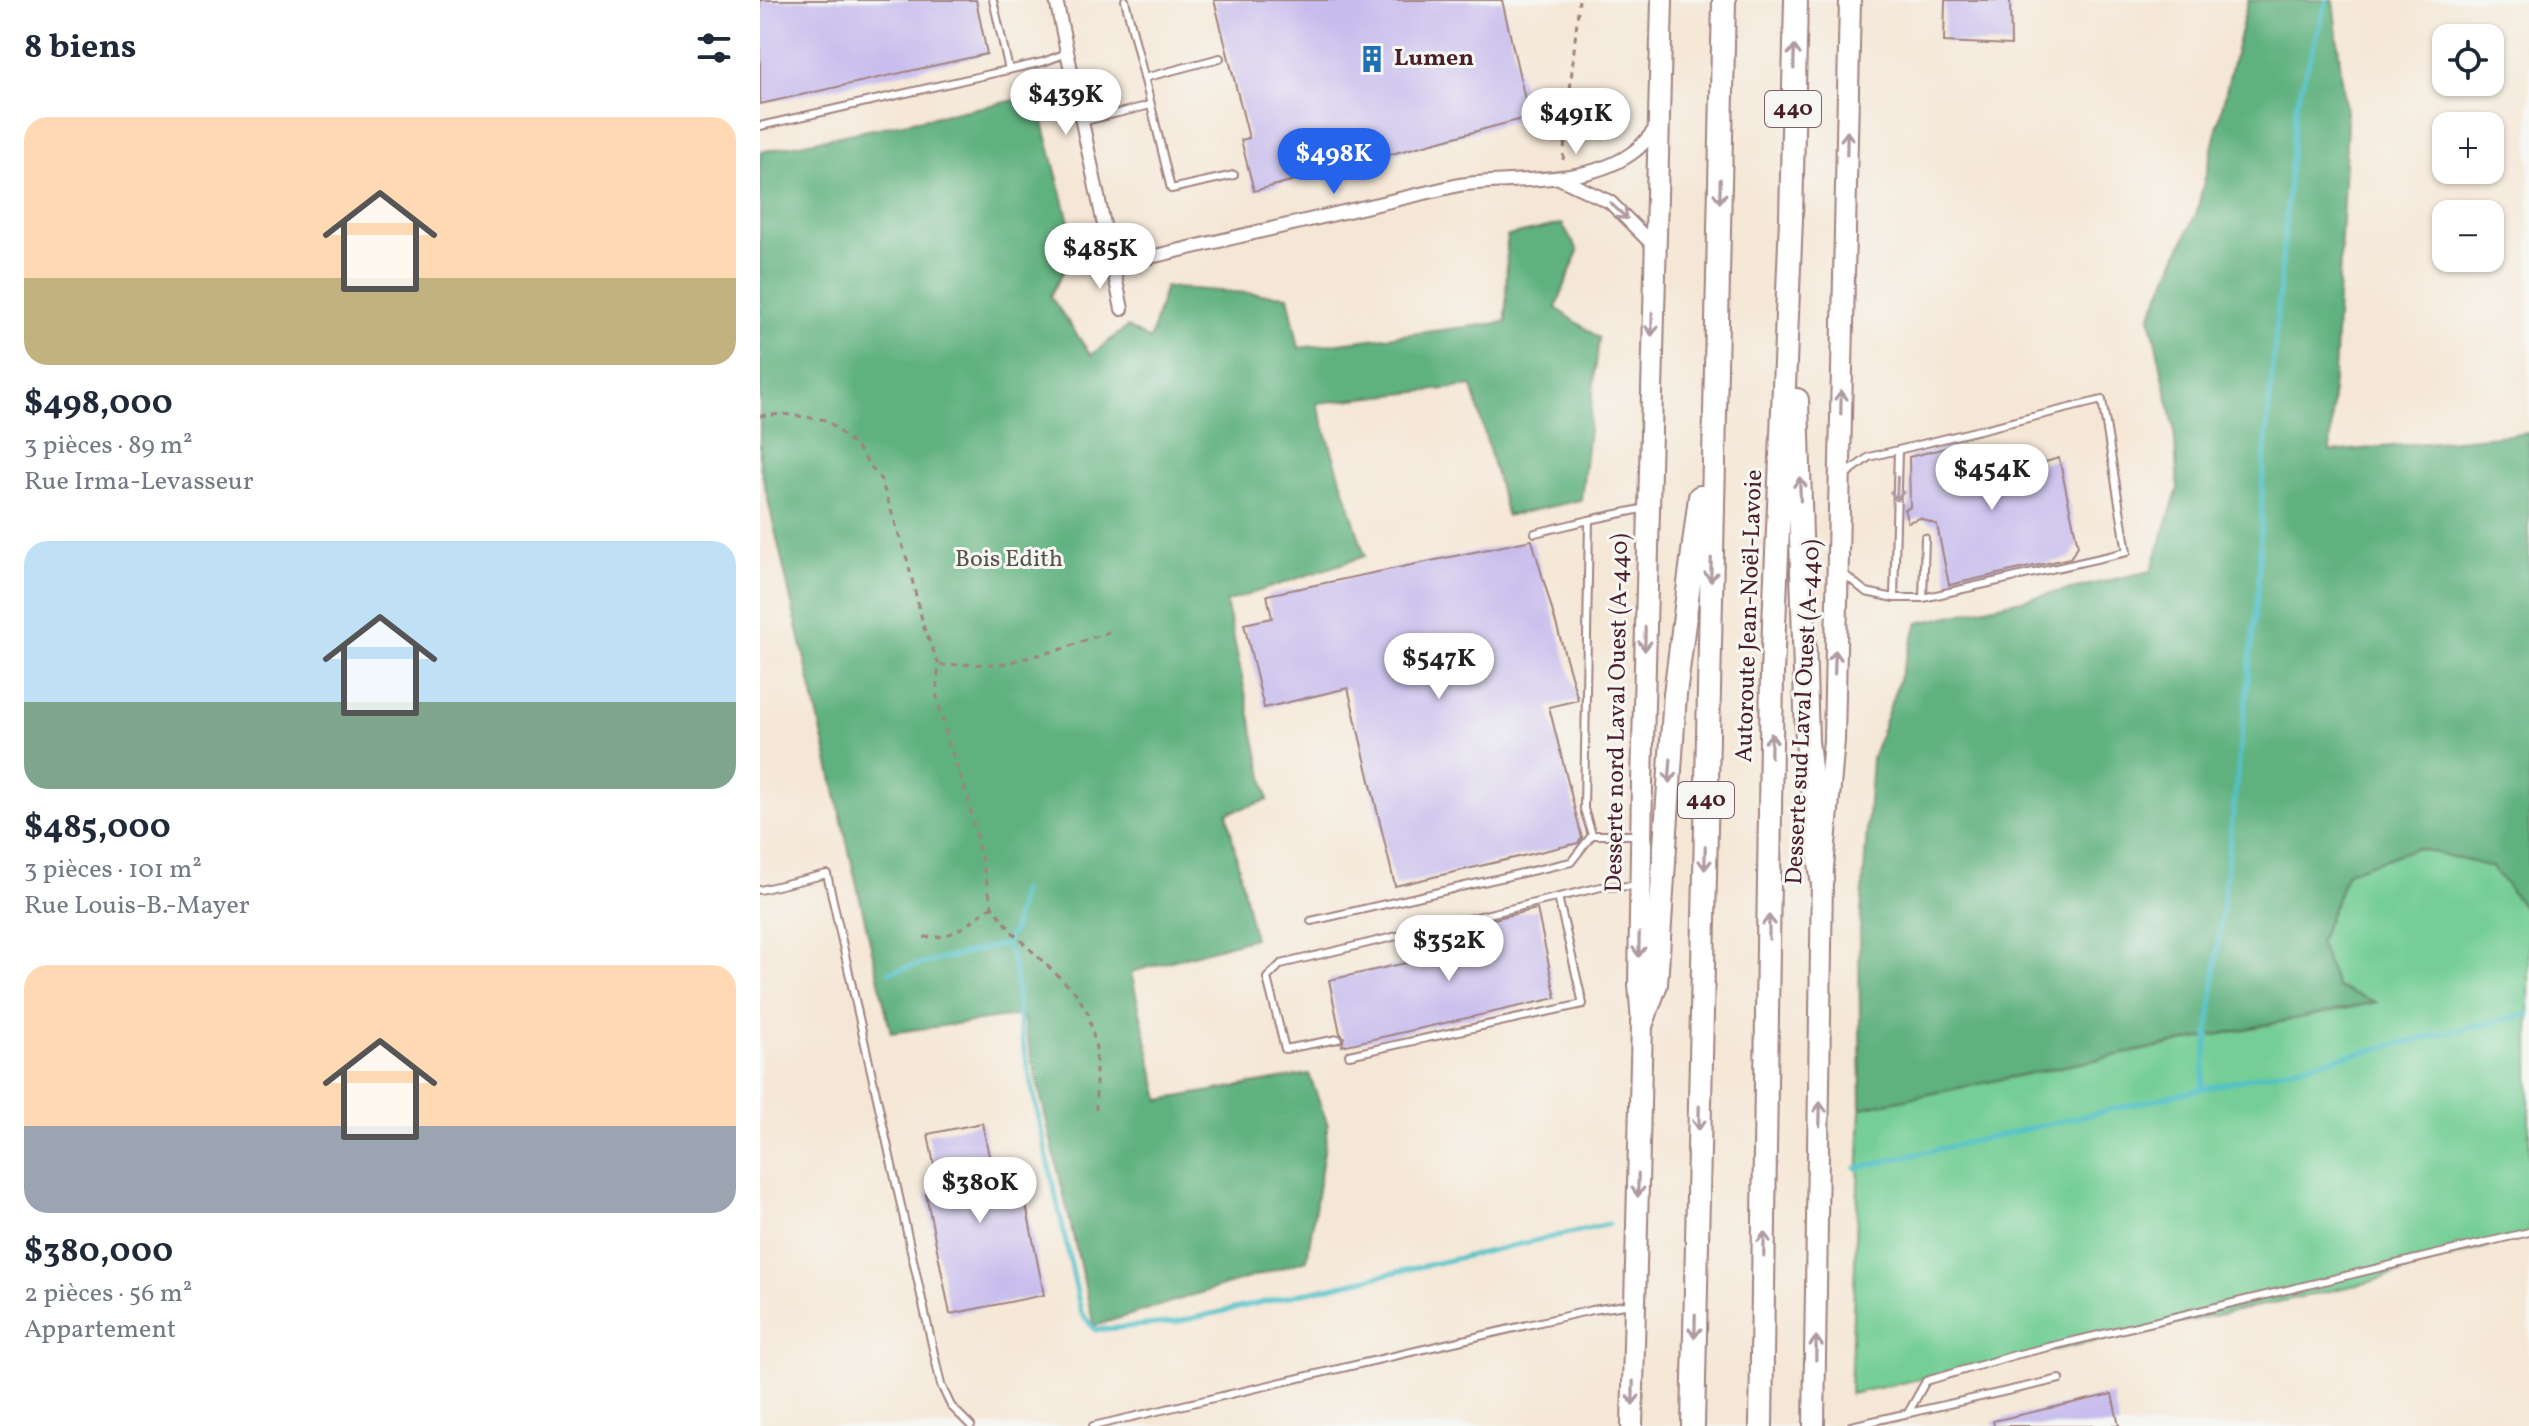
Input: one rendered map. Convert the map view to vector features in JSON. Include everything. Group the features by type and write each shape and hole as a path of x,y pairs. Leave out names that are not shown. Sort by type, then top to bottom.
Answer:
{"highway":[{"name":"Autoroute Jean-Noël-Lavoie","path":"1691,1426 1724,0"},
{"name":"Autoroute Jean-Noël-Lavoie","path":"1761,1426 1772,673 1791,219 1796,0"},
{"path":"1791,219 1807,741 1822,879"},
{"path":"1642,1023 1656,984 1675,694 1715,380"}],"main road":[{"name":"Desserte nord Laval Ouest (A-440)","path":"1632,1426 1642,1023 1639,984 1641,835 1662,0"},
{"name":"Desserte sud Laval Ouest (A-440)","path":"1814,1426 1822,879 1834,740 1850,0"}],"street":[{"path":"1056,0 1122,309"},
{"path":"1112,266 1459,185 1520,179 1561,179 1616,162 1636,150 1657,127"},
{"path":"1561,179 1610,202 1654,246"}],"lane":[{"path":"993,0 1009,70"},
{"path":"1125,0 1171,189 1234,175"},
{"path":"760,126 1009,70 1067,53"},
{"path":"1144,78 1220,58"},
{"path":"1081,122 1151,105"},
{"path":"1838,566 1866,592 1894,598 1923,598 2127,552 2102,400 1861,461 1840,480"},
{"path":"1894,598 1898,450"},
{"path":"1535,533 1648,508"},
{"path":"1589,520 1584,809 1592,835"},
{"path":"1923,598 1925,538"},
{"path":"1592,835 1641,835"},
{"path":"1311,921 1571,862 1592,835"},
{"path":"760,890 827,874 938,1373 951,1406 971,1426"},
{"path":"1338,1039 1285,1049 1267,978 1281,964 1558,897 1612,886 1640,887"},
{"path":"1349,1055 1583,1004 1558,897"},
{"path":"1908,1413 1926,1381 2015,1355 2529,1232"},
{"path":"1093,1426 1577,1314 1635,1304"},
{"path":"1851,1426 2060,1379"}],"path":[{"path":"1563,160 1579,0"},
{"path":"760,416 783,414 827,420 857,448 881,480 907,559 924,628 939,665 936,693 968,799 992,906 1014,934 1075,992 1088,1013 1096,1048 1096,1115"},
{"path":"939,665 1001,664 1059,650 1111,631"},
{"path":"924,937 933,939 951,935 992,906"}],"green space":[{"path":"2248,0 2333,0 2347,123 2330,452 2529,433 2529,914 2492,867 2417,848 2347,872 2319,943 2337,987 2376,1002 1861,1108 1859,943 1872,759 1918,623 2151,571 2178,489 2174,427 2150,316 2197,211"},
{"name":"Bois Edith","path":"1036,96 1076,248 1050,296 1091,355 1127,327 1150,340 1165,287 1288,296 1299,348 1506,322 1507,236 1562,224 1578,251 1556,308 1599,338 1581,500 1507,516 1472,386 1317,403 1365,556 1226,602 1268,800 1227,813 1254,938 1131,972 1160,1100 1309,1074 1328,1125 1307,1260 1094,1326 1022,1015 891,1033 760,465 760,152"},
{"path":"2416,848 2492,867 2529,914 2529,1234 2366,1283 1850,1394 1861,1108 2374,1003 2337,987 2319,943 2347,872"}],"building":[{"path":"760,0 976,0 987,54 760,104"},
{"name":"Lumen","path":"1214,0 1502,0 1529,117 1254,191 1241,140 1249,138"},
{"path":"1945,0 2010,0 2011,45 1944,42"},
{"path":"1950,447 1954,462 2015,447 2021,469 2059,458 2078,546 2070,558 1949,585 1937,525 1920,518 1908,522 1904,509 1910,507 1909,457"},
{"path":"1532,540 1578,700 1549,707 1582,838 1578,843 1395,886 1348,688 1264,708 1244,624 1272,618 1267,595"},
{"path":"1537,909 1556,998 1342,1046 1344,1037 1340,1033 1329,980 1483,946 1476,923"},
{"path":"982,1123 993,1174 1019,1169 1044,1295 950,1314 926,1194 939,1191 928,1134"},
{"path":"2112,1394 2119,1426 1994,1426 1993,1421"}],"waterway":[{"path":"2202,1088 2258,591 2263,475 2296,105 2327,0"},
{"path":"1004,944 1013,931 1022,890"},
{"path":"889,972 1004,944 1009,951 1015,972 1020,1028 1081,1312 1095,1330 1176,1322 1609,1224"},
{"path":"1856,1168 2529,1014"}],"place":[{"name":"Lumen","path":"1372,59"}]}
